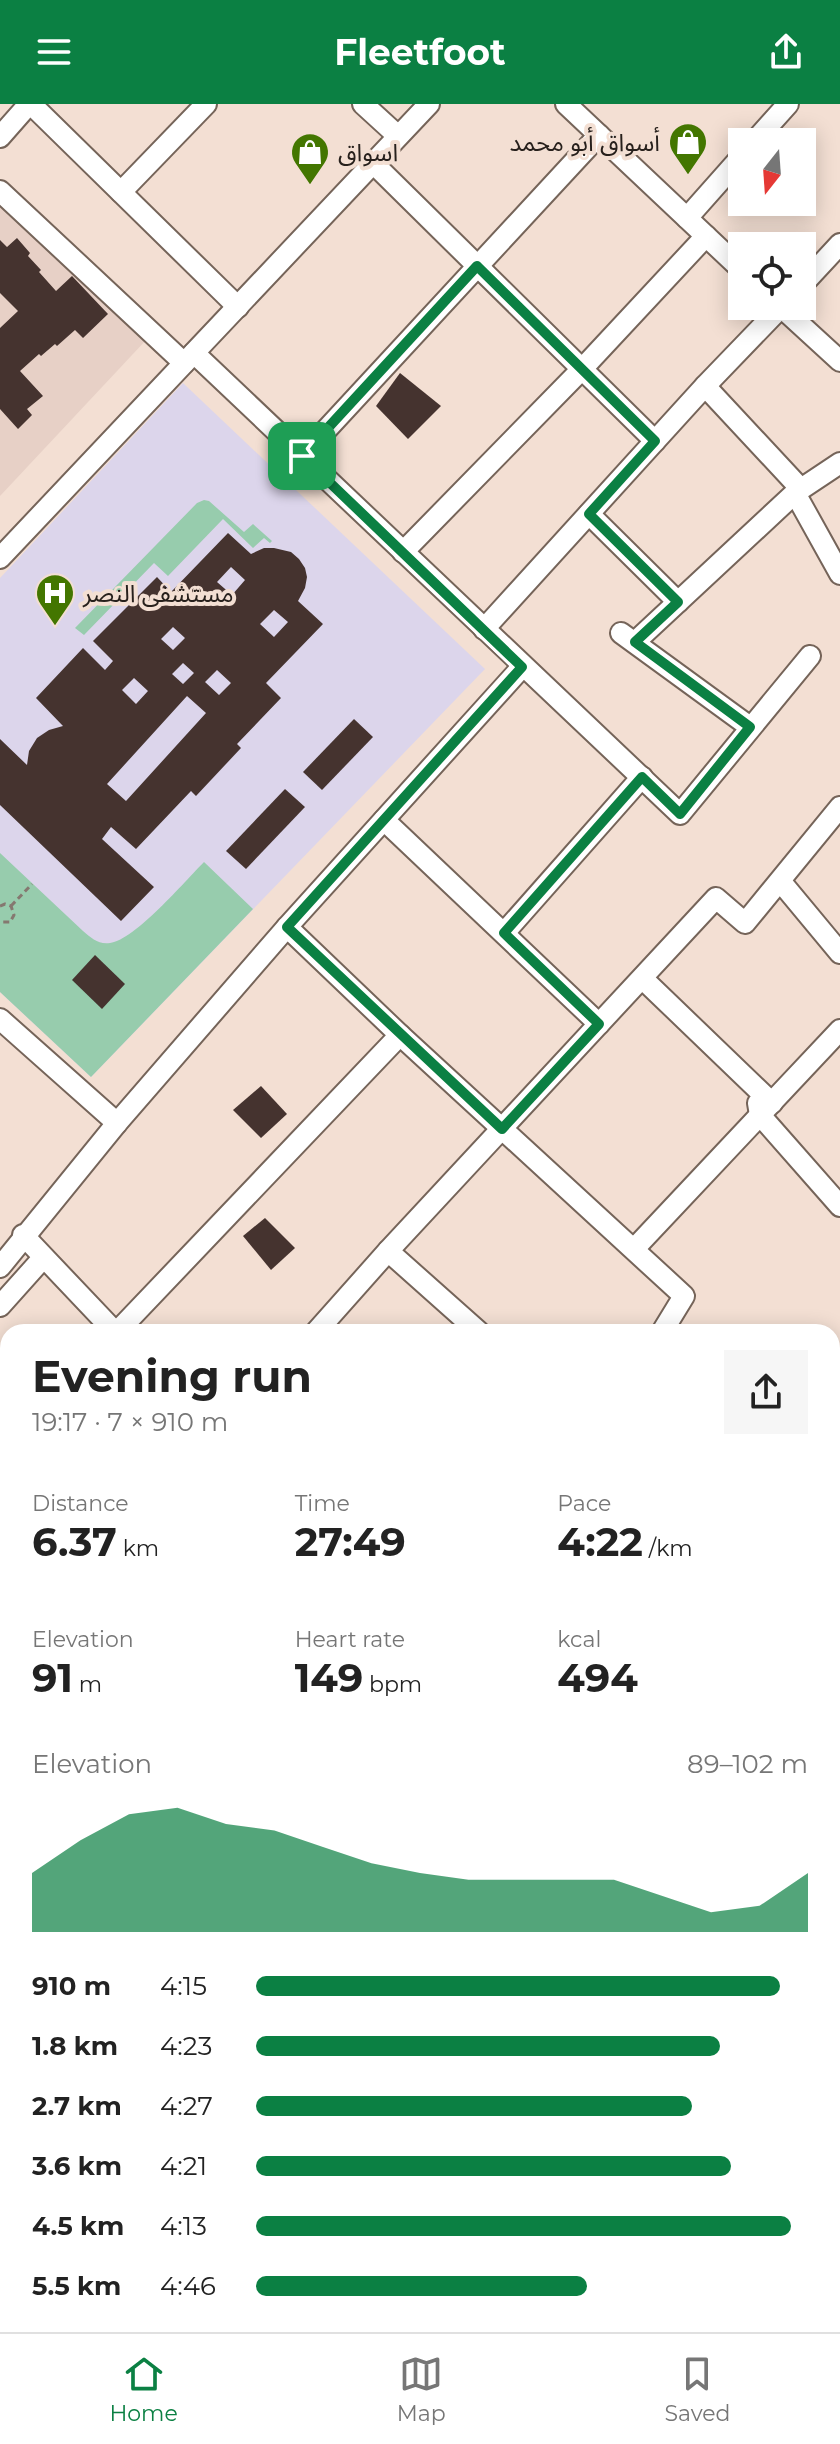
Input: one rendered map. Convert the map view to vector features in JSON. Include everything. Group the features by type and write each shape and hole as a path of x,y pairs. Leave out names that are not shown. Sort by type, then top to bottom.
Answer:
{"street":[{"path":"0,137 30,104 238,307"},
{"path":"121,192 206,104"},
{"path":"363,104 398,136"},
{"path":"0,558 429,104"},
{"path":"767,128 788,104"},
{"path":"579,108 599,135 728,257"},
{"path":"302,456 599,135"},
{"path":"373,163 655,441"},
{"path":"687,218 728,172"},
{"path":"0,191 302,456 680,814 810,656"},
{"path":"403,552 582,369 706,236"},
{"path":"816,270 840,244"},
{"path":"484,629 768,320"},
{"path":"796,320 840,361"},
{"path":"705,386 797,490 840,574"},
{"path":"750,727 628,638 678,602 797,490 840,463"},
{"path":"589,514 678,602"},
{"path":"17,1288 0,1269 23,1235 287,927 522,667"},
{"path":"504,933 642,777"},
{"path":"323,1324 716,898 745,923 840,807"},
{"path":"384,820 599,1024"},
{"path":"781,882 840,953"},
{"path":"287,927 684,1296 667,1324"},
{"path":"643,979 756,1087 766,1109 840,1206"},
{"path":"0,1019 117,1123"},
{"path":"634,1249 840,1030"},
{"path":"124,1324 400,1035"},
{"path":"23,1235 108,1324"},
{"path":"388,1251 470,1324"},
{"path":"0,1306 43,1258"}],"path":[{"path":"11,906 32,884"},
{"path":"0,906 11,906"},
{"path":"0,922 12,920 11,906"}],"shaded area":[{"path":"0,206 147,339 0,496"},
{"path":"183,383 485,669 91,1077 0,992 0,578"}],"green space":[{"path":"204,500 244,532 253,524 272,541 270,543 264,538 253,548 223,519 168,576 154,563 84,635 75,628 197,503"},
{"path":"0,853 83,931 102,943 110,943 133,932 204,862 253,909 91,1077 0,992"}],"building":[{"path":"17,238 41,270 39,272 56,291 72,276 108,314 83,338 75,330 20,371 43,396 27,409 32,415 18,429 0,409 0,328 18,311 0,293 0,240 7,247"},
{"path":"400,373 441,406 408,439 376,406"},
{"path":"228,533 251,554 264,548 274,548 291,552 299,559 307,577 298,601 323,624 266,683 281,698 237,744 241,748 196,796 191,791 136,849 111,827 102,839 154,887 121,921 0,805 0,739 27,765 29,751 37,738 63,726 36,698 83,648 105,670 113,661 93,641 157,577 171,592","holes":["231,567 245,580 232,595 217,582","274,610 288,622 274,637 260,624","173,627 185,638 173,650 161,639","183,663 194,673 183,684 172,674","217,670 231,683 219,695 205,682","134,678 148,691 136,704 122,690","187,696 206,713 126,801 107,784"]},
{"path":"354,719 373,737 322,790 303,772"},
{"path":"285,789 305,807 246,869 226,851"},
{"path":"95,955 125,984 102,1009 72,980"},
{"path":"261,1086 287,1114 261,1138 233,1110"},
{"path":"265,1218 295,1248 271,1270 243,1236"}],"place":[{"name":"أسواق أبو محمد","path":"688,176"},
{"name":"اسواق","path":"310,186"},
{"name":"مستشفى النصر","path":"55,627"}],"route":[{"path":"477,266 655,441 589,514 678,602 635,642 750,727 680,814 642,777 504,933 599,1024 502,1129 287,927 522,667 302,456 477,266"}]}
